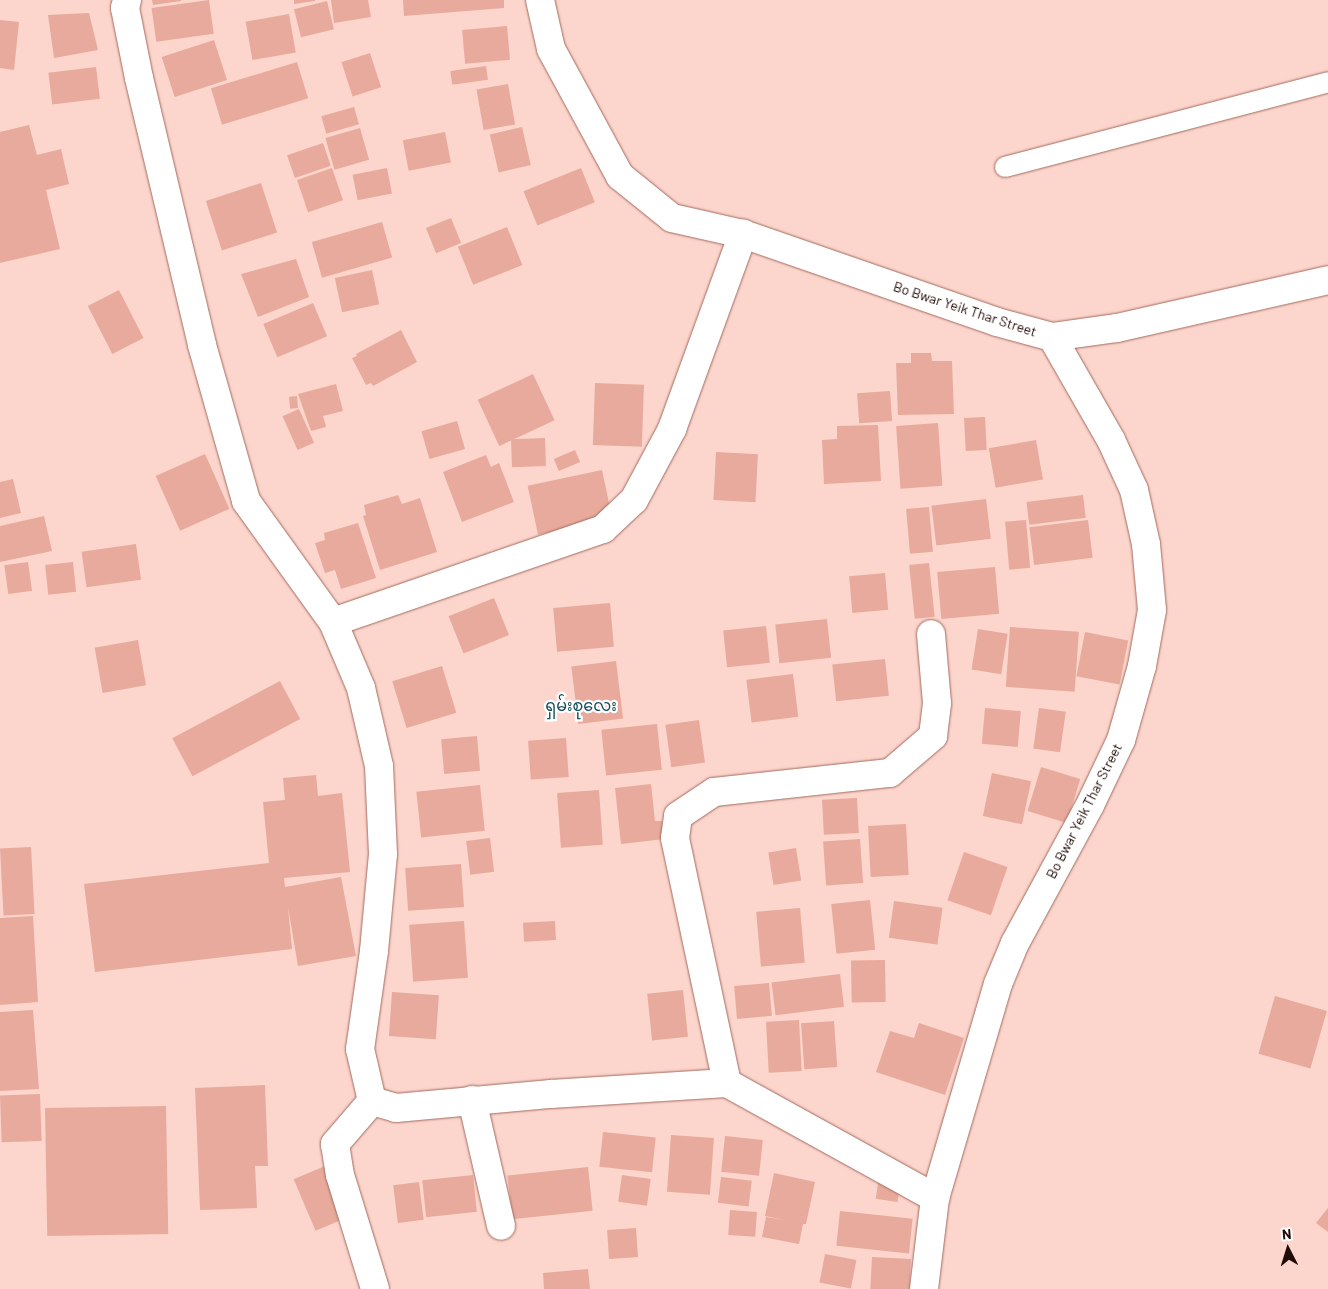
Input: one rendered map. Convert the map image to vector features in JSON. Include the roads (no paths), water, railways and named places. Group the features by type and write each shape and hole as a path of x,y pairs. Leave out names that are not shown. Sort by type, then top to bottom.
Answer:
{"street":[{"path":"127,0 125,8 139,78 200,336 246,501 333,622 361,688 379,766 383,854 374,951 360,1049 372,1101"},
{"name":"Bo Bwar Yeik Thar Street","path":"540,0 551,49 620,176 672,218 743,234 997,322 1052,337 1111,440 1134,490 1146,544 1152,610 1142,666 1121,740 1090,805 1015,943 998,984 935,1198 924,1289"},
{"path":"333,622 604,529 634,500 672,429 743,234"},
{"path":"1052,337 1117,328 1328,280"},
{"path":"727,1083 675,838 678,816 714,792 890,773 934,736 937,703 931,634"},
{"path":"372,1101 396,1108 472,1100 727,1083 935,1198"},
{"path":"472,1100 501,1226"},
{"path":"372,1101 335,1144 340,1175 374,1289"}],"lane":[{"path":"1005,167 1328,82"}],"district":[{"name":"ရှမ်းစုလေး","path":"581,705"}]}
